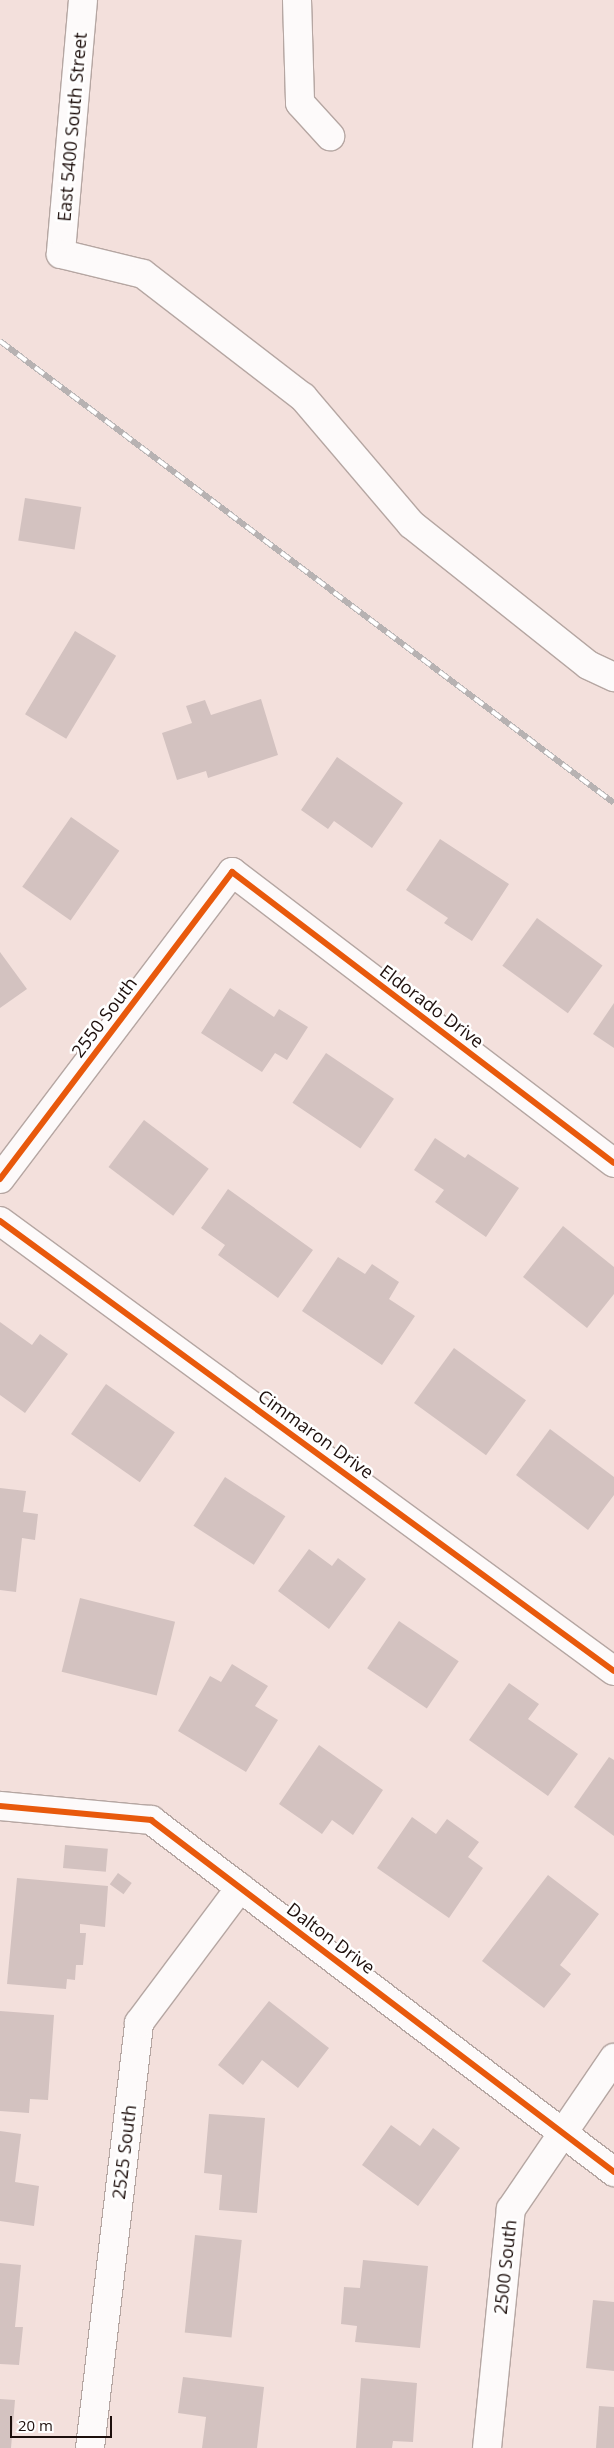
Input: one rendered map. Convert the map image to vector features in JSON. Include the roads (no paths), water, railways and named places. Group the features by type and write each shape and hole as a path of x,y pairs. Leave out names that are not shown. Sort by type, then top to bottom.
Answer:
{"street":[{"name":"East 5400 South Street","path":"83,0 61,254 143,274 303,397 411,524 588,665 614,677"},
{"path":"297,0 300,103 330,136"},
{"name":"Eldorado Drive","path":"232,872 614,1163"},
{"name":"2550 South","path":"0,1179 232,872"},
{"name":"Cimmaron Drive","path":"0,1221 614,1671"},
{"name":"Dalton Drive","path":"0,1806 151,1820 614,2172"},
{"name":"2525 South","path":"90,2448 139,2023 240,1888"},
{"name":"2500 South","path":"487,2448 511,2209 614,2058"}],"railway":[{"path":"0,341 614,803"}]}
